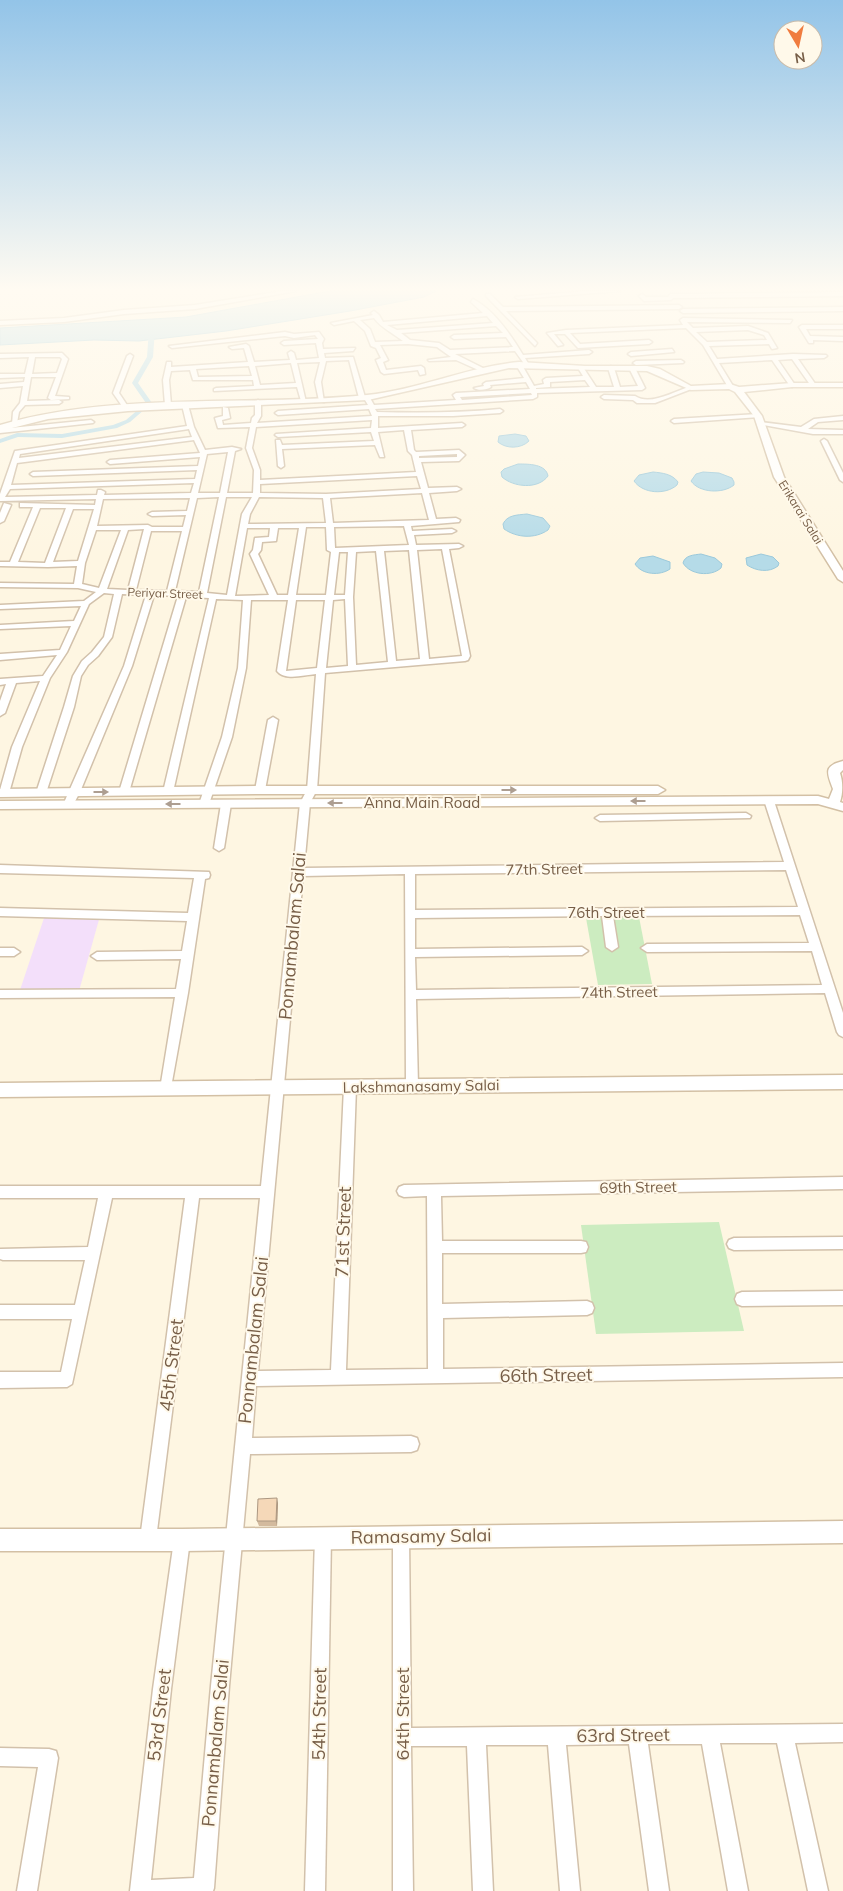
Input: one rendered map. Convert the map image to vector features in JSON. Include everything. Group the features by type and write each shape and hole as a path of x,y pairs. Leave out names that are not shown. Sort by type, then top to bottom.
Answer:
{"main road":[{"path":"0,429 14,423 65,414 128,407 362,398 402,393 454,379"},
{"path":"672,379 691,388 843,385"},
{"name":"Erikarai Salai","path":"734,388 760,420 780,477 840,569 843,579"},
{"path":"839,800 839,784 834,773 835,768 843,765"},
{"name":"Anna Main Road","path":"1,797 68,805 206,798 260,790 309,797 839,800"},
{"name":"Anna Main Road","path":"1,797 41,793 168,792 206,798 226,804 309,797 816,790 839,800"},
{"name":"Lakshmanasamy Salai","path":"0,1090 843,1082"},
{"name":"Ramasamy Salai","path":"0,1540 148,1538 182,1540 843,1532"}],"street":[{"path":"14,423 16,412 23,403 27,379"},
{"path":"58,379 51,398 67,398"},
{"path":"121,379 116,392 128,407"},
{"path":"166,379 166,405"},
{"path":"255,379 258,388"},
{"path":"298,379 304,401"},
{"path":"319,379 322,401"},
{"path":"357,379 362,398 368,399 370,408 375,416 374,430 382,456"},
{"path":"532,389 548,386 546,380 561,379"},
{"path":"588,379 594,389"},
{"path":"615,379 618,389"},
{"path":"532,389 594,389 602,391 642,388 639,379"},
{"path":"728,379 734,388"},
{"path":"788,379 792,385"},
{"path":"809,379 813,385"},
{"path":"278,413 535,396 527,380 486,384 488,387 477,388"},
{"path":"216,390 299,385"},
{"path":"0,386 26,388"},
{"path":"280,387 277,423 281,466"},
{"path":"0,392 26,388"},
{"path":"604,397 636,398 637,401 649,402 691,388"},
{"path":"23,403 60,402"},
{"path":"231,598 246,514 256,497 257,470 249,448 255,418 258,416 258,402"},
{"path":"170,594 191,514 192,496 203,453 191,427 185,404"},
{"path":"225,408 227,418 218,418 220,427 375,416 466,415 500,411"},
{"path":"802,430 816,420 843,418"},
{"path":"674,421 760,420 813,432 843,432"},
{"path":"0,429 91,422"},
{"path":"278,435 462,425"},
{"path":"191,427 17,452 11,474 0,499 223,495 256,497 326,496 457,489"},
{"path":"407,428 411,450 416,457 433,521"},
{"path":"14,461 197,438"},
{"path":"824,441 843,480"},
{"path":"279,448 377,443"},
{"path":"110,462 249,448"},
{"path":"78,586 81,563 93,528 96,507 101,497 102,485 110,462 109,449"},
{"path":"203,595 232,449"},
{"path":"459,452 462,455 459,459 416,457 459,452"},
{"path":"33,474 200,468"},
{"path":"0,474 11,474"},
{"path":"256,482 420,474"},
{"path":"4,489 196,481"},
{"path":"326,496 330,526"},
{"path":"0,521 4,504 96,507"},
{"path":"13,564 37,506"},
{"path":"48,565 70,507"},
{"path":"152,514 191,514"},
{"path":"244,526 407,524 456,520"},
{"path":"407,524 413,548 425,662"},
{"path":"274,525 273,539 258,540 257,550 254,554 274,597"},
{"path":"303,525 281,671 284,674 465,658 445,546"},
{"name":"Ponnambalam Salai","path":"203,1889 234,1538 298,872 309,797 335,551 330,550 330,526"},
{"path":"93,528 186,528"},
{"path":"1,797 18,747 46,678 63,652 86,603 102,592 125,528"},
{"path":"131,592 148,529"},
{"path":"410,533 452,531"},
{"path":"335,551 459,546"},
{"path":"380,548 392,664"},
{"path":"352,550 349,597 352,668"},
{"path":"0,564 48,565 81,563"},
{"name":"Periyar Street","path":"0,585 78,586 102,592 182,594 231,598 349,597"},
{"path":"41,793 77,676 85,663 95,654 108,636 119,592"},
{"path":"68,805 128,666 151,593"},
{"path":"124,792 182,594"},
{"path":"168,792 213,596"},
{"path":"206,798 227,737 242,668 247,598"},
{"path":"0,608 86,603"},
{"path":"0,627 76,623"},
{"path":"0,657 63,652"},
{"path":"0,682 46,678"},
{"path":"0,713 12,681"},
{"path":"260,790 273,720"},
{"path":"683,800 687,817"},
{"path":"770,800 843,1032"},
{"path":"219,848 226,804"},
{"path":"600,818 746,816"},
{"name":"77th Street","path":"298,872 790,866"},
{"path":"0,869 203,875 193,918 166,1088"},
{"path":"410,872 412,1086"},
{"name":"76th Street","path":"409,914 804,911"},
{"path":"0,912 193,918"},
{"path":"607,912 612,947"},
{"path":"647,948 816,947"},
{"path":"410,953 582,951"},
{"path":"0,952 14,952"},
{"path":"97,956 187,955"},
{"name":"74th Street","path":"410,995 829,989"},
{"path":"0,994 182,993"},
{"name":"71st Street","path":"338,1378 350,1087"},
{"name":"69th Street","path":"404,1192 843,1183"},
{"path":"434,1190 436,1377"},
{"path":"0,1192 268,1192"},
{"path":"0,1380 67,1379 106,1192"},
{"name":"45th Street","path":"148,1538 194,1192"},
{"path":"734,1244 843,1243"},
{"path":"435,1248 581,1247"},
{"path":"3,1254 94,1253"},
{"path":"742,1299 843,1298"},
{"path":"435,1311 587,1308"},
{"path":"0,1312 81,1312"},
{"name":"66th Street","path":"249,1379 843,1370"},
{"path":"243,1446 411,1444"},
{"name":"64th Street","path":"401,1536 403,1891"},
{"name":"54th Street","path":"314,1891 323,1537"},
{"name":"53rd Street","path":"140,1891 162,1689 182,1540"},
{"path":"709,1733 738,1891"},
{"name":"63rd Street","path":"402,1737 843,1733"},
{"path":"784,1734 818,1891"},
{"path":"637,1735 659,1891"},
{"path":"476,1736 483,1891"},
{"path":"556,1736 570,1891"},
{"path":"0,1757 49,1758 27,1891"},
{"path":"140,1891 203,1889"}],"shaded area":[{"path":"45,915 100,916 79,991 20,990"}],"green space":[{"path":"639,917 652,984 598,985 586,918"},
{"path":"719,1222 744,1331 596,1334 581,1225"}],"water":[{"path":"515,434 526,436 529,441 522,446 514,447 505,446 498,442 499,436"},
{"path":"518,464 541,467 547,472 548,476 538,483 525,486 512,483 502,477 501,472 504,469"},
{"path":"653,472 664,473 676,479 677,485 661,492 655,492 643,489 634,481 639,475"},
{"path":"703,472 719,473 732,478 734,485 718,491 700,488 691,481 696,474"},
{"path":"527,514 543,518 550,526 548,530 537,535 520,536 504,529 503,524 507,519"},
{"path":"701,554 715,558 722,564 721,568 706,574 690,570 683,563 688,557"},
{"path":"761,554 773,557 779,563 778,566 771,570 762,570 754,569 747,565 746,558"},
{"path":"653,556 670,562 670,569 661,573 651,573 638,568 635,564 640,558"}],"building":[{"path":"277,1498 276,1521 257,1521 258,1499"}],"waterway":[{"path":"0,441 17,435 62,436 115,427 128,421 149,403 135,383 137,379"}]}
